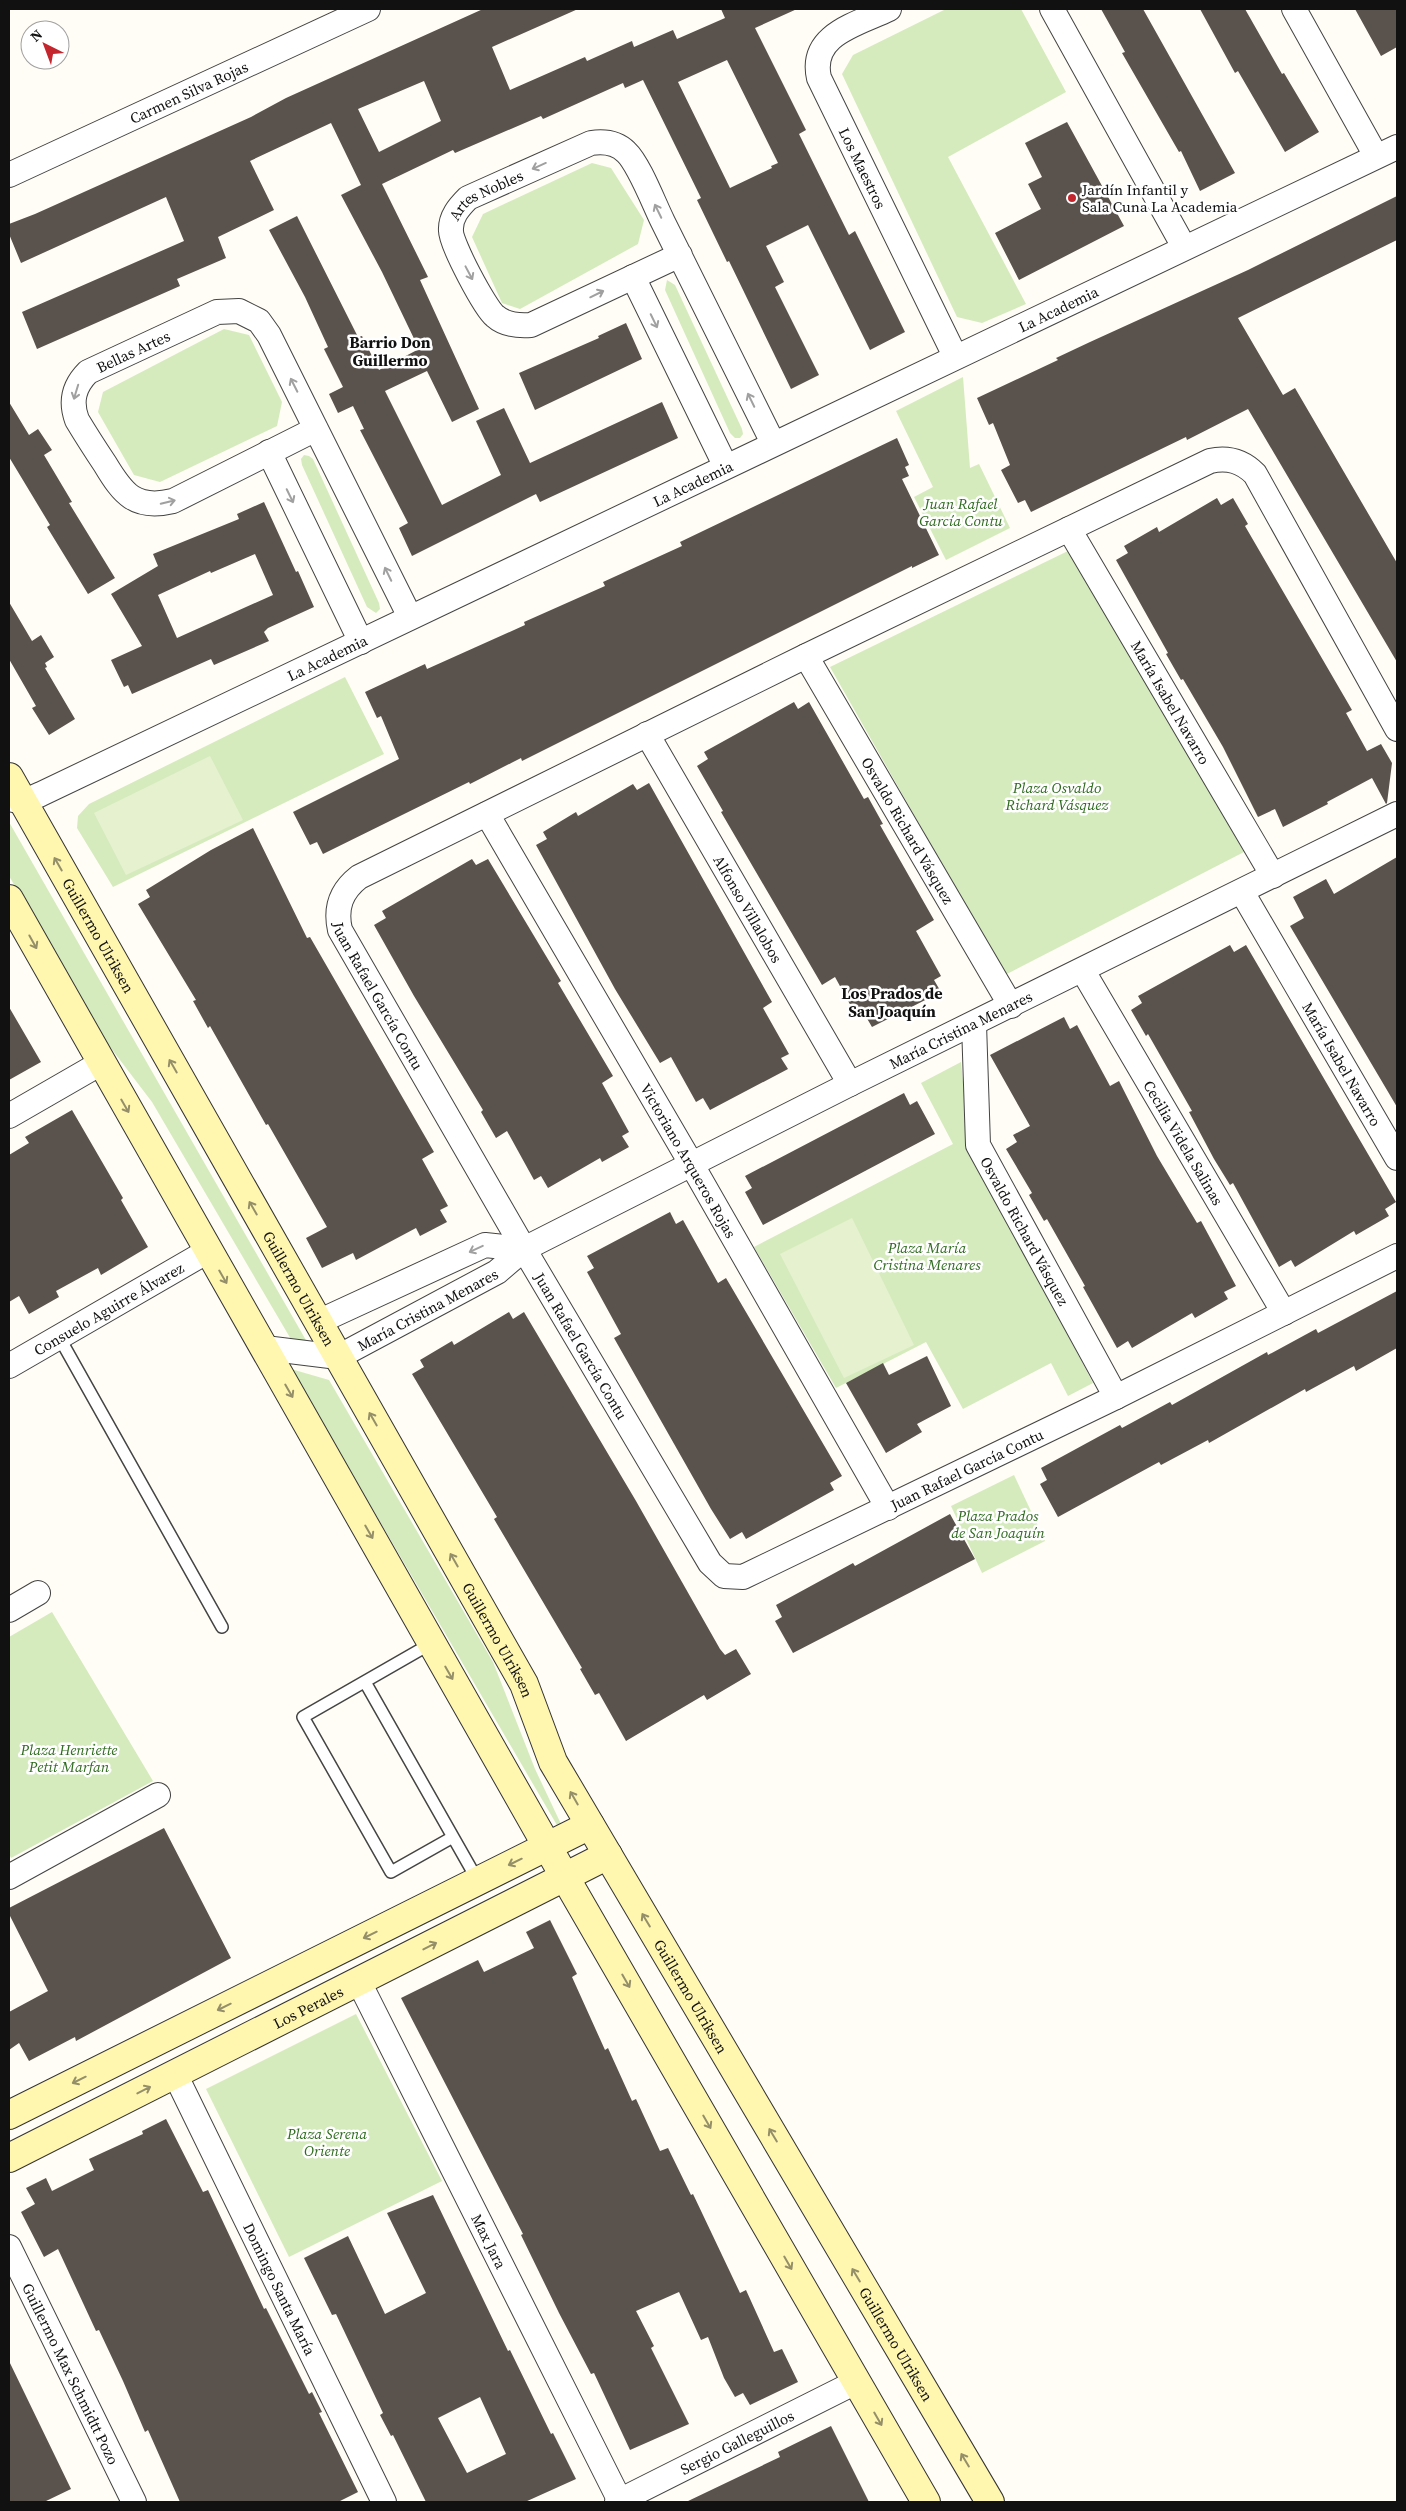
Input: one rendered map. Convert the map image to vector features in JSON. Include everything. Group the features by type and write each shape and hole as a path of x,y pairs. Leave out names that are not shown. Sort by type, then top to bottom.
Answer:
{"main road":[{"name":"Guillermo Ulriksen","path":"9,777 16,801 318,1322 524,1684 553,1762 990,2502"},
{"path":"9,899 101,1064 265,1348 547,1846 926,2502"},
{"path":"9,2115 590,1825"},
{"name":"Los Perales","path":"9,2158 608,1856"}],"street":[{"name":"Carmen Silva Rojas","path":"9,176 368,9"},
{"name":"Los Maestros","path":"889,9 831,37 820,51 817,69 819,78 955,356"},
{"path":"1052,9 1184,247"},
{"path":"1294,9 1376,156"},
{"name":"Artes Nobles","path":"680,255 531,325 513,325 504,322 490,312 456,249 451,230 452,220 461,204 468,198 591,143 609,142 627,152 680,255 772,443"},
{"name":"La Academia","path":"16,801 361,642 772,443 1397,147"},
{"path":"633,277 726,465"},
{"name":"Bellas Artes","path":"316,429 173,502 162,504 144,503 134,499 119,487 77,420 74,412 74,394 82,378 88,372 217,312 239,311 250,315 265,328 316,429 410,618"},
{"path":"269,452 361,642"},
{"name":"Juan Rafael García Contu","path":"1397,729 1255,474 1248,467 1230,459 1210,461 806,656 359,877 351,883 340,900 338,920 340,930 524,1249 710,1563 724,1576 742,1577 888,1508 1397,1256"},
{"name":"María Isabel Navarro","path":"1069,529 1272,876"},
{"name":"Osvaldo Richard Vásquez","path":"806,656 1011,1006"},
{"name":"Alfonso Villalobos","path":"647,734 850,1084"},
{"name":"Victoriano Arqueros Rojas","path":"487,814 692,1165 888,1508"},
{"name":"María Cristina Menares","path":"338,1357 497,1272 524,1249 850,1084 1083,971 1397,814"},
{"name":"María Isabel Navarro","path":"1242,892 1397,1158"},
{"name":"Cecilia Videla Salinas","path":"1083,971 1284,1313"},
{"name":"Osvaldo Richard Vásquez","path":"974,1024 978,1145 1116,1396"},
{"path":"9,1116 101,1064"},
{"name":"María Cristina Menares","path":"318,1322 485,1245 524,1249"},
{"name":"Consuelo Aguirre Álvarez","path":"9,1366 208,1251"},
{"path":"265,1348 338,1357"},
{"path":"9,1610 38,1593"},
{"path":"9,1877 158,1795"},
{"name":"Max Jara","path":"359,1982 619,2501"},
{"name":"Domingo Santa María","path":"175,2074 384,2502"},
{"name":"Guillermo Max Schmidtt Pozo","path":"9,2247 134,2502"},
{"name":"Sergio Galleguillos","path":"619,2501 856,2382"}],"lane":[{"path":"59,1337 222,1627"},
{"path":"432,1643 303,1717 391,1872 453,1837"},
{"path":"365,1682 478,1881"}],"green space":[{"path":"946,9 1021,9 1066,92 948,157 1026,304 982,323 957,317 842,74 853,55"},
{"path":"592,163 611,168 644,220 638,244 520,309 502,303 472,237 483,214"},
{"path":"667,280 675,285 742,429 743,434 740,438 735,438 730,433 665,290"},
{"path":"224,329 249,335 282,402 277,426 160,482 134,475 98,412 103,392"},
{"name":"Juan Rafael García Contu","path":"963,377 970,468 979,464 1010,528 946,560 914,497 933,487 896,411"},
{"path":"304,455 313,459 379,603 380,609 376,613 367,607 302,465 301,459"},
{"name":"Plaza Osvaldo Richard Vásquez","path":"1070,550 1244,852 1005,975 830,667"},
{"path":"345,677 384,754 113,887 77,828 78,816 89,804"},
{"path":"210,756 243,820 126,875 94,813"},
{"path":"9,822 307,1342 292,1341 152,1102 107,1043 9,876"},
{"name":"Plaza María Cristina Menares","path":"961,1062 970,1150 1093,1383 1068,1396 1051,1363 963,1409 926,1342 836,1388 754,1247 953,1144 921,1083"},
{"path":"852,1218 914,1345 844,1378 780,1254"},
{"path":"291,1369 329,1380 493,1662 535,1769 561,1824 561,1832"},
{"name":"Plaza Prados de San Joaquín","path":"1014,1475 1045,1541 982,1573 951,1506"},
{"name":"Plaza Henriette Petit Marfan","path":"52,1612 153,1781 11,1858 9,1854 9,1637"},
{"name":"Plaza Serena Oriente","path":"356,2014 442,2181 289,2257 206,2089"}],"building":[{"path":"483,9 578,9 492,47 510,90 585,57 587,61 632,41 634,47 673,30 677,39 725,18 721,9 797,9 755,28 806,130 799,134 849,235 855,231 905,332 870,350 808,225 766,246 784,282 775,287 819,375 791,389 697,200 701,198 643,80 625,88 623,83 543,119 541,116 455,153 453,150 382,184 428,277 420,280 479,409 452,422 427,371 385,391 442,505 501,475 476,421 504,408 530,463 662,402 678,438 540,502 536,494 412,556 399,528 408,523 360,430 364,429 353,406 338,413 329,394 343,387 324,349 328,347 305,297 269,230 297,216 358,337 362,336 379,370 419,349 382,272 341,195 361,185 331,123 250,161 274,210 218,237 226,258 177,279 180,286 37,349 22,312 184,241 166,197 21,263 9,234 9,224 251,117 286,98","holes":["727,60 778,163 771,166 772,168 730,188 678,82","424,81 441,121 379,152 358,109"]},
{"path":"1101,9 1143,9 1235,173 1200,191 1181,151 1179,152 1122,53 1125,52"},
{"path":"1200,9 1245,9 1282,74 1284,73 1319,132 1285,152 1238,71 1235,73"},
{"path":"1355,9 1397,9 1397,47 1381,56"},
{"name":"Jardín Infantil y Sala Cuna La Academia","path":"1067,122 1124,226 1019,280 995,233 1041,209 1028,184 1042,177 1025,143"},
{"path":"1397,196 1397,240 1238,318 1283,395 1295,388 1397,563 1397,662 1248,409 1187,440 1186,437 1031,512 1025,500 1018,503 1001,470 1010,465 993,423 989,425 977,398 1058,360 1056,358 1248,270"},
{"path":"626,323 642,359 535,410 519,373 599,338 598,336"},
{"path":"9,402 29,435 38,429 52,450 44,455 72,502 69,503 115,578 88,594 47,527 50,525 9,457"},
{"path":"897,438 909,465 905,467 909,476 902,479 939,555 912,568 912,566 522,761 521,758 470,784 469,782 323,854 317,842 310,845 293,812 399,759 381,716 377,718 365,692 425,664 427,669 525,625 524,622 605,586 603,582 682,546 680,542"},
{"path":"1217,498 1221,505 1233,498 1248,524 1245,526 1352,710 1346,713 1367,751 1381,744 1392,763 1386,804 1372,778 1327,802 1328,804 1283,827 1275,809 1258,817 1223,747 1166,654 1168,653 1116,560 1128,553 1124,546 1157,527 1159,532"},
{"path":"264,502 314,607 268,628 264,632 269,641 214,665 211,659 132,694 128,685 124,687 111,660 142,646 111,594 158,566 153,554 239,519 237,514","holes":["255,554 273,595 177,638 158,595 210,571 211,573"]},
{"path":"9,602 32,641 41,635 54,657 45,663 47,667 45,668 75,719 49,735 32,708 36,706 9,659"},
{"path":"794,702 798,709 809,702 864,799 868,797 883,824 880,825 934,920 916,931 941,976 934,980 941,992 872,1027 865,1015 858,1019 835,977 822,985 721,812 723,811 697,766 708,759 704,752"},
{"path":"649,783 772,1002 763,1008 789,1054 781,1058 788,1069 710,1110 703,1098 696,1102 671,1057 660,1063 615,989 536,845 547,839 543,832 576,812 578,816 633,784 637,790"},
{"path":"253,828 307,938 310,937 434,1152 422,1159 448,1206 440,1210 447,1222 420,1236 416,1228 356,1260 353,1253 322,1268 306,1238 327,1227 210,1026 208,1028 193,1001 196,1000 138,904 150,897 146,890 211,850"},
{"path":"1397,857 1397,1107 1290,926 1304,918 1293,897 1326,879 1334,894"},
{"path":"472,859 476,865 488,859 561,981 558,983 613,1076 602,1083 629,1132 622,1136 629,1147 602,1162 600,1158 548,1188 541,1176 534,1180 507,1131 496,1138 481,1112 483,1110 414,996 374,925 386,918 382,911"},
{"path":"1230,945 1234,952 1246,945 1396,1202 1385,1209 1389,1216 1356,1235 1354,1231 1295,1267 1291,1260 1279,1267 1233,1183 1230,1185 1214,1159 1189,1112 1192,1111 1148,1034 1146,1036 1131,1010 1142,1003 1138,996"},
{"path":"9,1007 41,1062 9,1080"},
{"path":"1064,1017 1070,1029 1077,1025 1110,1086 1119,1081 1157,1156 1197,1223 1201,1221 1236,1286 1224,1292 1228,1299 1195,1318 1192,1313 1132,1348 1128,1341 1117,1348 1047,1219 1044,1221 1029,1195 1032,1193 1006,1149 1017,1142 1013,1135 1030,1126 990,1055"},
{"path":"904,1093 910,1105 917,1101 935,1134 763,1225 745,1192 752,1188 745,1176"},
{"path":"72,1110 123,1198 121,1200 148,1247 101,1275 98,1268 56,1291 59,1297 29,1314 19,1296 9,1302 9,1155 29,1143 25,1137"},
{"path":"670,1212 676,1224 683,1220 718,1283 726,1278 842,1476 830,1483 834,1490 746,1539 742,1532 730,1539 711,1509 614,1338 621,1334 587,1272 594,1268 587,1256"},
{"path":"1397,1291 1397,1348 1356,1371 1354,1366 1306,1392 1305,1389 1209,1443 1208,1440 1161,1465 1159,1462 1058,1517 1040,1484 1047,1480 1041,1468 1120,1425 1122,1428 1170,1402 1172,1405 1267,1352 1268,1355 1316,1329 1318,1333"},
{"path":"509,1312 513,1319 524,1312 636,1501 720,1649 725,1655 736,1649 751,1674 707,1700 704,1695 626,1741 599,1693 595,1695 580,1669 582,1668 494,1519 497,1517 412,1374 424,1367 420,1360 452,1341 454,1345"},
{"path":"927,1356 951,1406 917,1424 922,1432 886,1453 846,1383 883,1363 889,1375"},
{"path":"950,1514 975,1559 793,1653 775,1621 782,1617 776,1605 853,1563 855,1566"},
{"path":"164,1828 231,1958 76,2041 75,2037 29,2061 19,2043 9,2050 9,2012 48,1991 9,1914 9,1908"},
{"path":"550,1920 577,1974 572,1977 605,2050 608,2048 632,2101 636,2099 660,2151 668,2148 691,2195 693,2194 740,2293 746,2290 774,2352 782,2349 798,2382 750,2405 743,2393 735,2397 724,2378 708,2337 701,2340 679,2292 636,2311 654,2346 651,2348 689,2424 630,2450 594,2373 591,2374 559,2313 521,2235 523,2234 401,1998 478,1960 484,1972 534,1948 526,1932"},
{"path":"166,2119 203,2192 208,2190 264,2309 266,2308 309,2394 312,2392 322,2412 319,2413 358,2492 338,2502 180,2502 148,2430 145,2432 99,2330 96,2331 58,2249 44,2257 21,2212 35,2204 26,2188 46,2178 52,2191 94,2170 89,2159 143,2134 142,2131"},
{"path":"433,2195 508,2351 510,2350 551,2434 553,2433 576,2479 525,2502 426,2502 393,2435 391,2436 380,2415 383,2413 336,2314 332,2315 304,2258 348,2236 385,2314 426,2293 387,2213","holes":["480,2397 506,2454 467,2473 438,2418"]},
{"path":"9,2361 71,2489 44,2502 9,2502"},
{"path":"831,2426 869,2502 686,2502 780,2457 778,2452"}],"place":[{"name":"Jardín Infantil y Sala Cuna La Academia","path":"1072,198"}],"district":[{"name":"Barrio Don Guillermo","path":"390,351"},
{"name":"Los Prados de San Joaquín","path":"892,1002"}]}
